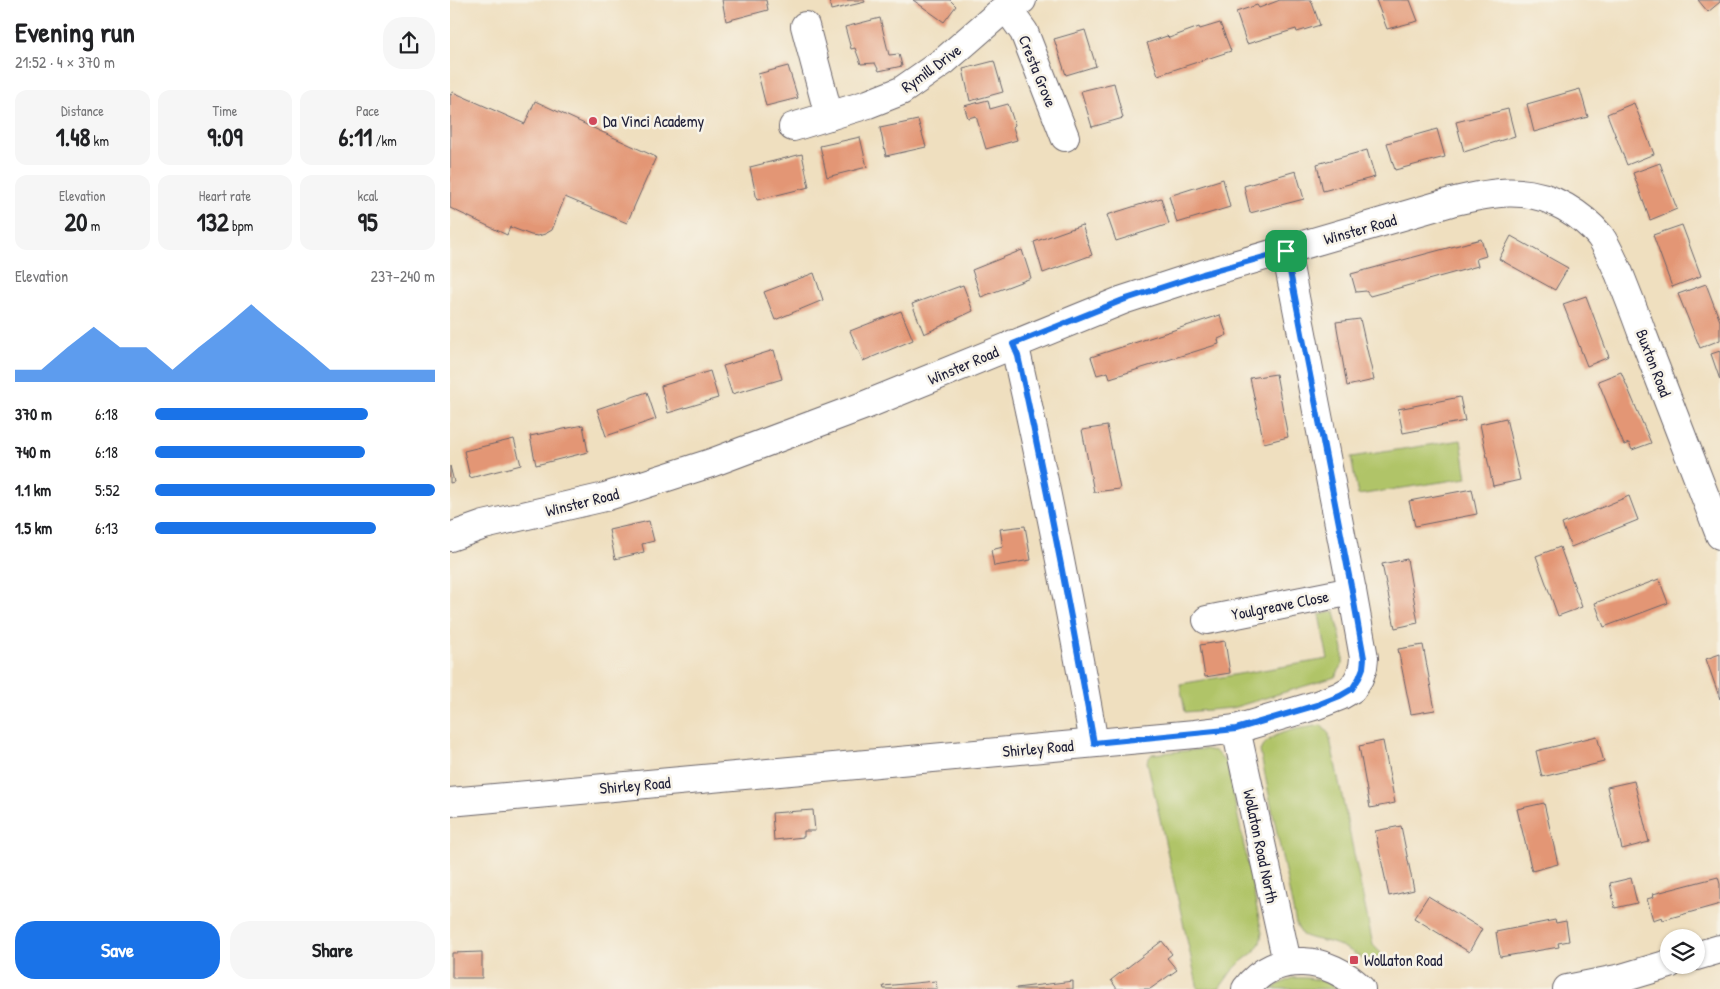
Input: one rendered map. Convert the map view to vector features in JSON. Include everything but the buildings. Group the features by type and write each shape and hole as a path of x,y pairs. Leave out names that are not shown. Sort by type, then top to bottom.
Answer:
{"street":[{"name":"Rymill Drive","path":"792,127 868,104 901,91 944,60 1014,4"},
{"name":"Cresta Grove","path":"1014,4 1064,137"},
{"path":"805,26 829,116"},
{"name":"Winster Road","path":"450,537 484,525 605,497 711,463 863,406 1123,300 1203,274 1484,194 1516,192 1531,194 1565,207"},
{"name":"Buxton Road","path":"1565,207 1600,236 1611,256 1720,535"},
{"name":"Shirley Road","path":"450,802 1236,729 1317,705 1352,689 1361,673 1364,658 1286,251"},
{"path":"1013,344 1018,356 1054,524 1094,743"},
{"name":"Youlgreave Close","path":"1207,620 1352,591"},
{"name":"Wollaton Road North","path":"1236,729 1287,962"},
{"path":"1705,953 1720,949"},
{"path":"1246,989 1262,973 1277,965 1300,961 1329,968 1344,974 1361,989"},
{"path":"1567,989 1622,978 1660,967"}],"green space":[{"path":"1461,440 1467,478 1358,495 1351,457"},
{"path":"1335,611 1343,650 1343,664 1335,677 1232,708 1185,712 1180,684 1328,659 1319,615"},
{"path":"1321,725 1329,734 1373,945 1384,956 1374,968 1342,946 1302,935 1296,924 1260,751 1265,744 1278,735 1295,729"},
{"path":"1204,749 1215,751 1227,764 1262,933 1260,943 1254,952 1231,972 1219,989 1198,989 1147,761 1152,754"},
{"path":"1292,978 1316,979 1338,989 1270,989"}],"place":[{"name":"Da Vinci Academy","path":"593,121"},
{"name":"Wollaton Road","path":"1354,960"}],"route":[{"path":"1286,251 1352,591 1364,658 1363,668 1352,689 1340,696 1264,722 1236,729 1094,743 1069,598 1041,459 1018,356 1013,344 1123,300 1203,274 1286,251"}]}
